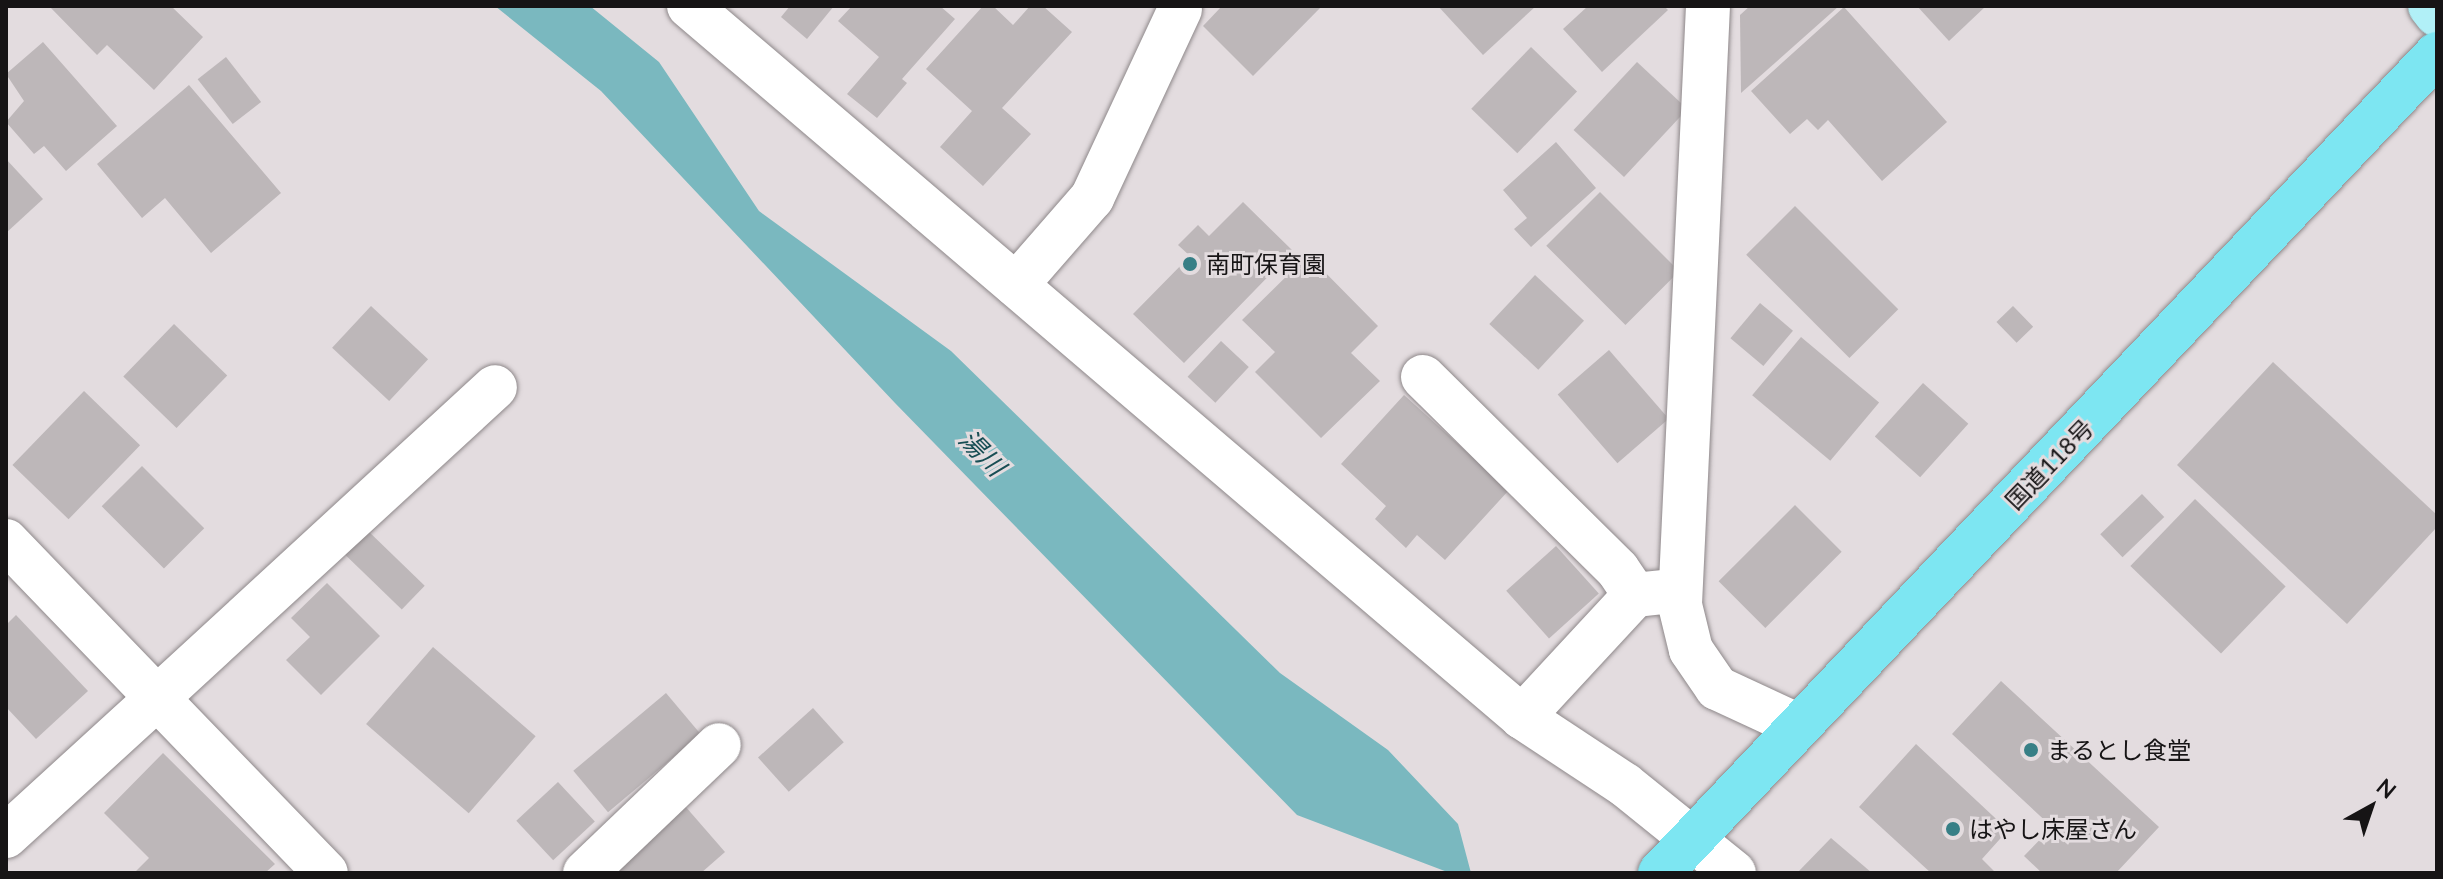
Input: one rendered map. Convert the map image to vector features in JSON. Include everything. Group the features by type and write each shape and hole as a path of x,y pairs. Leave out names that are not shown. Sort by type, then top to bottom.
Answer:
{"highway":[{"name":"国道118号","path":"1675,856 2437,54"}],"main road":[{"path":"2430,6 2437,15"}],"street":[{"path":"689,6 1522,717 1625,785 1675,856 1734,873"},
{"path":"1708,6 1681,592 1691,650 1717,688 1799,726"},
{"path":"1016,285 1092,198 1180,9"},
{"path":"1423,377 1618,570 1635,595"},
{"path":"6,836 495,387"},
{"path":"6,541 326,873"},
{"path":"1522,717 1635,595 1681,592"},
{"path":"585,873 719,745"}],"water":[{"name":"湯川","path":"495,6 590,6 659,62 759,211 951,351 1280,673 1388,750 1458,824 1471,873 1450,873 1297,815 895,403 601,91"}],"building":[{"path":"49,6 171,6 203,37 154,90 107,45 97,55"},
{"path":"790,6 834,6 807,39 781,17"},
{"path":"852,6 940,6 955,19 902,79 907,83 877,118 847,94 879,57 838,21"},
{"path":"983,6 993,6 1013,25 1030,6 1043,6 1072,32 1002,108 1031,134 983,186 940,147 972,111 926,69"},
{"path":"1222,6 1322,6 1253,76 1203,26"},
{"path":"1438,6 1536,6 1483,55"},
{"path":"1588,6 1664,6 1668,10 1602,72 1563,29"},
{"path":"1750,6 1839,6 1741,93 1740,15"},
{"path":"1917,6 1986,6 1949,41"},
{"path":"1844,7 1947,122 1882,181 1828,120 1818,130 1807,119 1790,134 1751,91"},
{"path":"43,42 117,126 66,171 44,146 34,154 6,122 24,101 6,74"},
{"path":"1531,47 1577,91 1517,153 1471,109"},
{"path":"226,57 261,102 233,124 198,79"},
{"path":"1637,62 1687,109 1624,177 1574,130"},
{"path":"189,85 281,193 211,253 165,198 142,218 97,164"},
{"path":"1556,142 1596,188 1531,247 1514,229 1527,218 1503,190"},
{"path":"6,159 43,199 6,233"},
{"path":"1600,192 1679,271 1625,325 1546,246"},
{"path":"1243,202 1293,251 1184,363 1133,314 1190,256 1178,245 1198,225 1209,236"},
{"path":"1795,206 1898,309 1849,358 1746,255"},
{"path":"1308,255 1378,326 1351,353 1380,381 1321,438 1255,372 1275,352 1242,320"},
{"path":"1535,275 1584,321 1538,370 1489,324"},
{"path":"1760,303 1793,331 1763,366 1730,338"},
{"path":"371,306 428,359 389,401 332,348"},
{"path":"2013,306 2033,327 2017,343 1996,322"},
{"path":"174,324 227,375 177,428 123,377"},
{"path":"1801,337 1879,403 1830,461 1752,395"},
{"path":"1221,341 1249,367 1215,403 1188,377"},
{"path":"1609,350 1669,419 1617,463 1558,395"},
{"path":"2273,362 2437,515 2437,527 2347,624 2177,465"},
{"path":"1923,383 1968,424 1920,477 1875,437"},
{"path":"84,391 140,445 69,519 12,465"},
{"path":"1404,395 1509,490 1445,560 1417,535 1406,548 1375,519 1386,506 1341,464"},
{"path":"142,466 204,528 164,569 102,506"},
{"path":"2142,494 2164,517 2123,557 2100,534"},
{"path":"2195,499 2286,587 2221,653 2130,566"},
{"path":"1795,505 1842,552 1765,628 1719,581"},
{"path":"365,528 425,586 402,609 342,552"},
{"path":"1556,546 1599,594 1549,638 1506,591"},
{"path":"327,583 380,636 321,695 286,660 310,637 291,618"},
{"path":"16,615 88,691 36,739 6,707 6,625"},
{"path":"433,647 536,736 469,813 366,724"},
{"path":"2001,681 2159,827 2116,873 2042,873 2024,856 2052,827 1952,734"},
{"path":"666,693 701,734 608,812 573,771"},
{"path":"813,708 844,742 789,792 758,758"},
{"path":"1916,744 2008,830 1982,859 1996,873 1931,873 1859,807"},
{"path":"163,753 275,864 265,873 134,873 149,858 104,813"},
{"path":"558,782 595,821 553,860 516,821"},
{"path":"685,806 725,852 701,873 610,873"},
{"path":"1831,838 1872,873 1797,873"}],"place":[{"name":"南町保育園","path":"1190,264"},
{"name":"まるとし食堂","path":"2031,750"},
{"name":"はやし床屋さん","path":"1953,829"}]}
